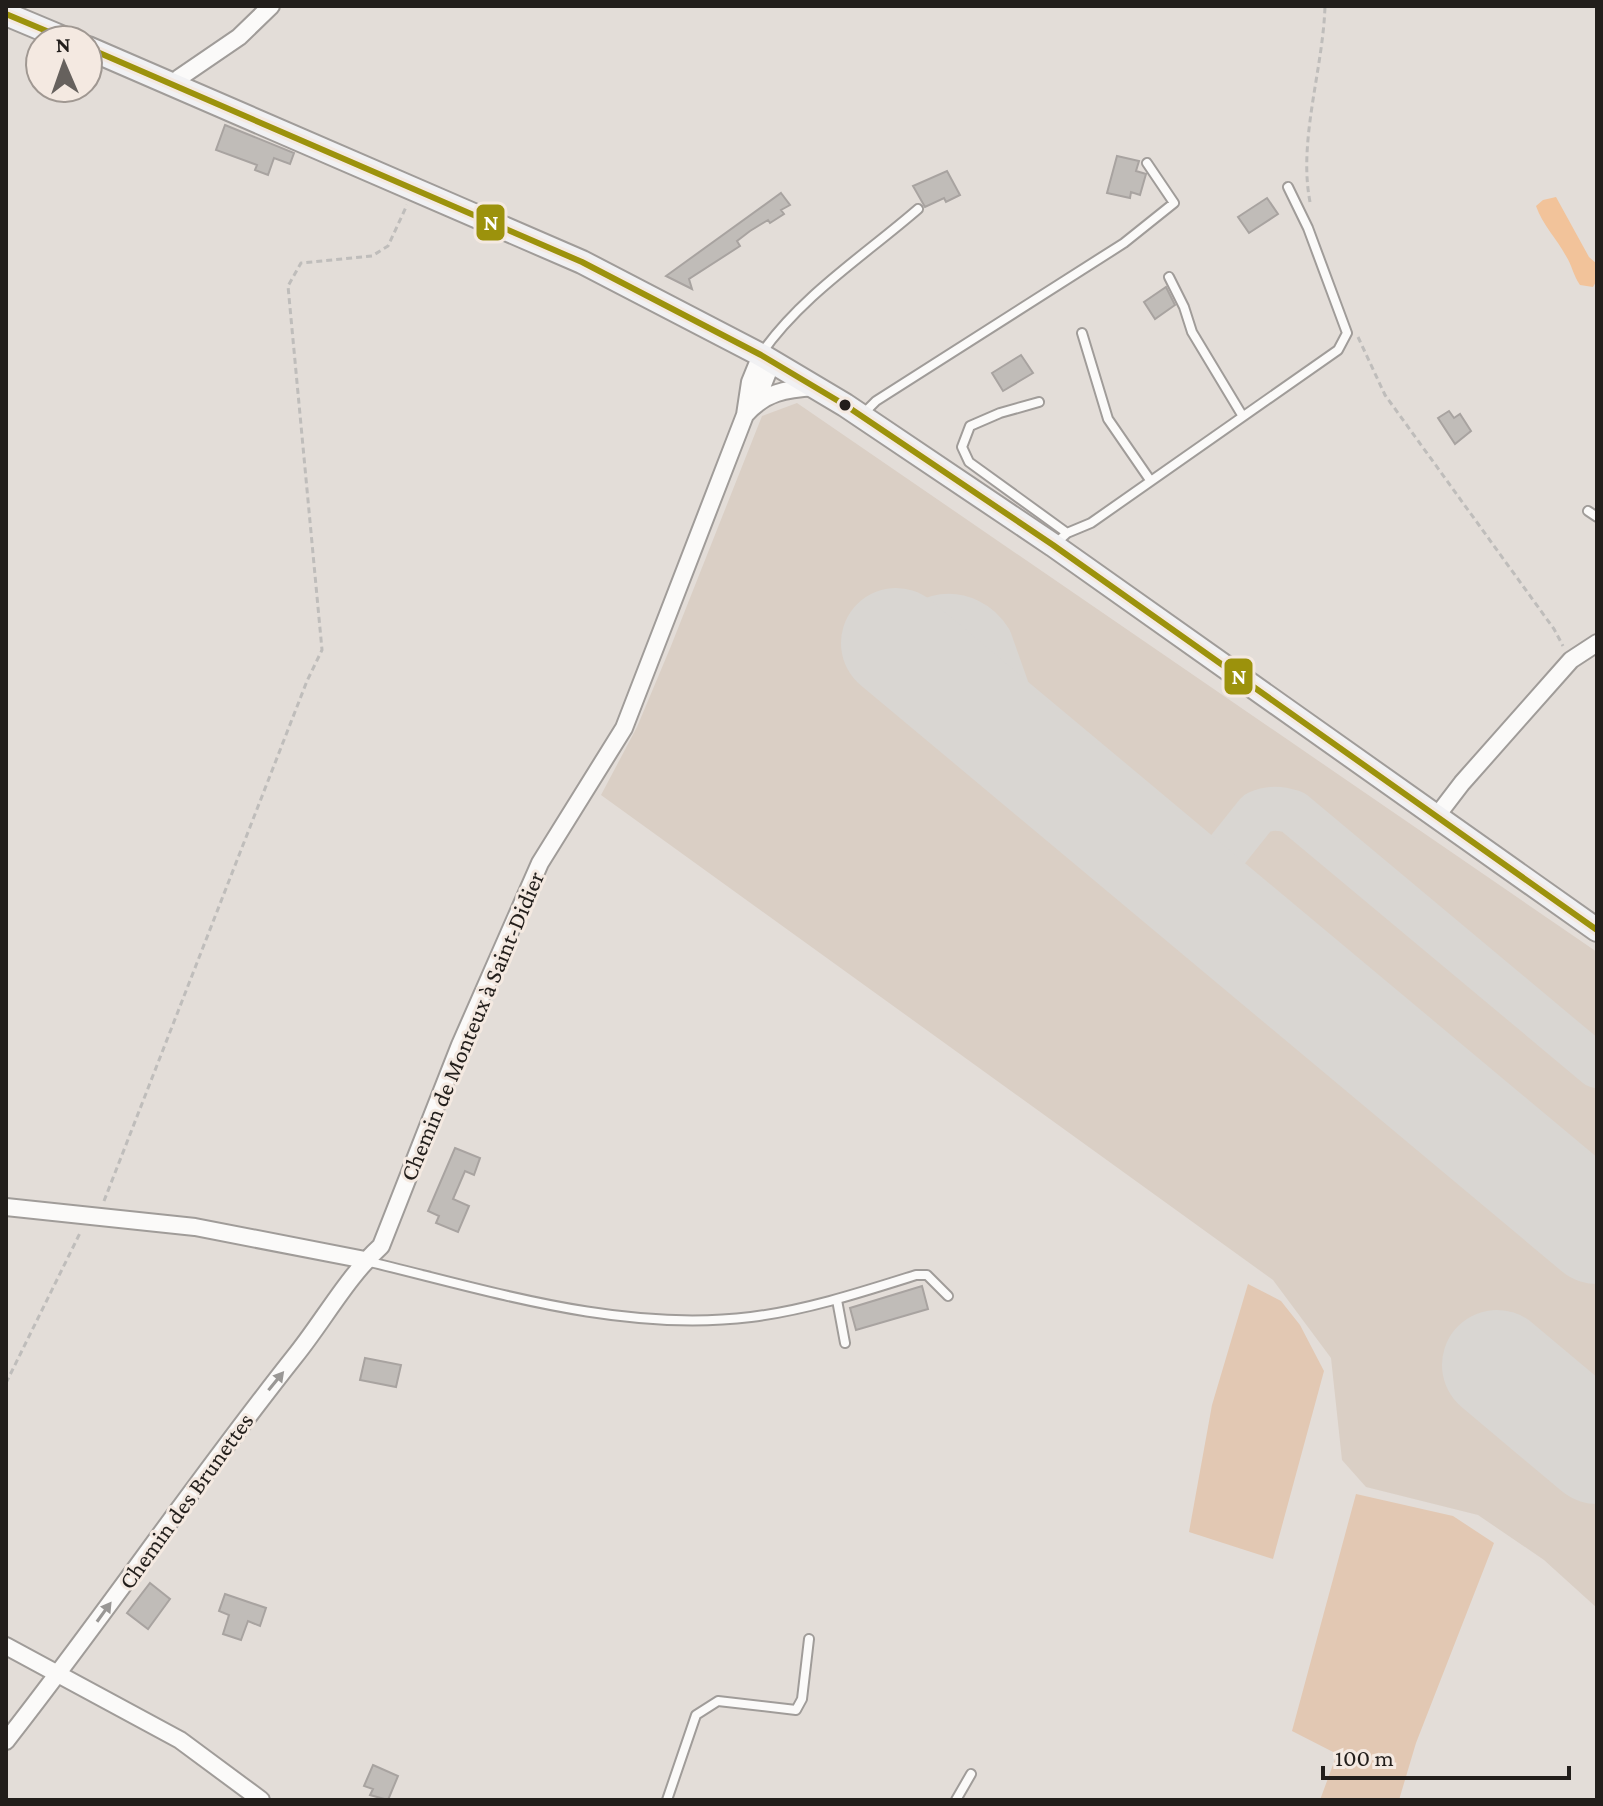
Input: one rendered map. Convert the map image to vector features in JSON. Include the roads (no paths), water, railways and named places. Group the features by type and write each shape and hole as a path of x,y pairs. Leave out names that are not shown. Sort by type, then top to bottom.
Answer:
{"main road":[{"path":"6,14 30,24"},
{"path":"104,55 582,262 767,358 1060,539 1436,817 1597,930"}],"street":[{"path":"175,85 179,78 239,37 271,6"},
{"name":"Chemin de Monteux à Saint-Didier","path":"365,1260 381,1246 465,1032 540,863 624,728 751,408 750,382 767,358"},
{"path":"751,408 777,391 816,387"},
{"path":"1436,817 1462,783 1571,660 1597,643"},
{"path":"6,1207 195,1227 365,1260"},
{"name":"Chemin des Brunettes","path":"6,1741 58,1675 222,1448 311,1337 365,1260"},
{"path":"6,1646 180,1740 261,1800"}],"lane":[{"path":"862,416 876,401 1124,243 1174,203 1147,163"},
{"path":"1039,402 1000,413 970,426 962,447 969,462 1051,519 1060,539 1091,523 1338,350 1347,333 1308,228 1288,187"},
{"path":"767,358 774,336 804,305 918,209"},
{"path":"1169,277 1192,332 1242,415"},
{"path":"1082,333 1108,419 1150,480"},
{"path":"1588,511 1597,517"},
{"path":"365,1260 530,1300 642,1320 751,1317 837,1300 916,1275 927,1275 948,1296"},
{"path":"837,1300 845,1343"},
{"path":"667,1800 696,1715 718,1701 796,1710 802,1699 809,1639"},
{"path":"956,1800 971,1774"}]}
